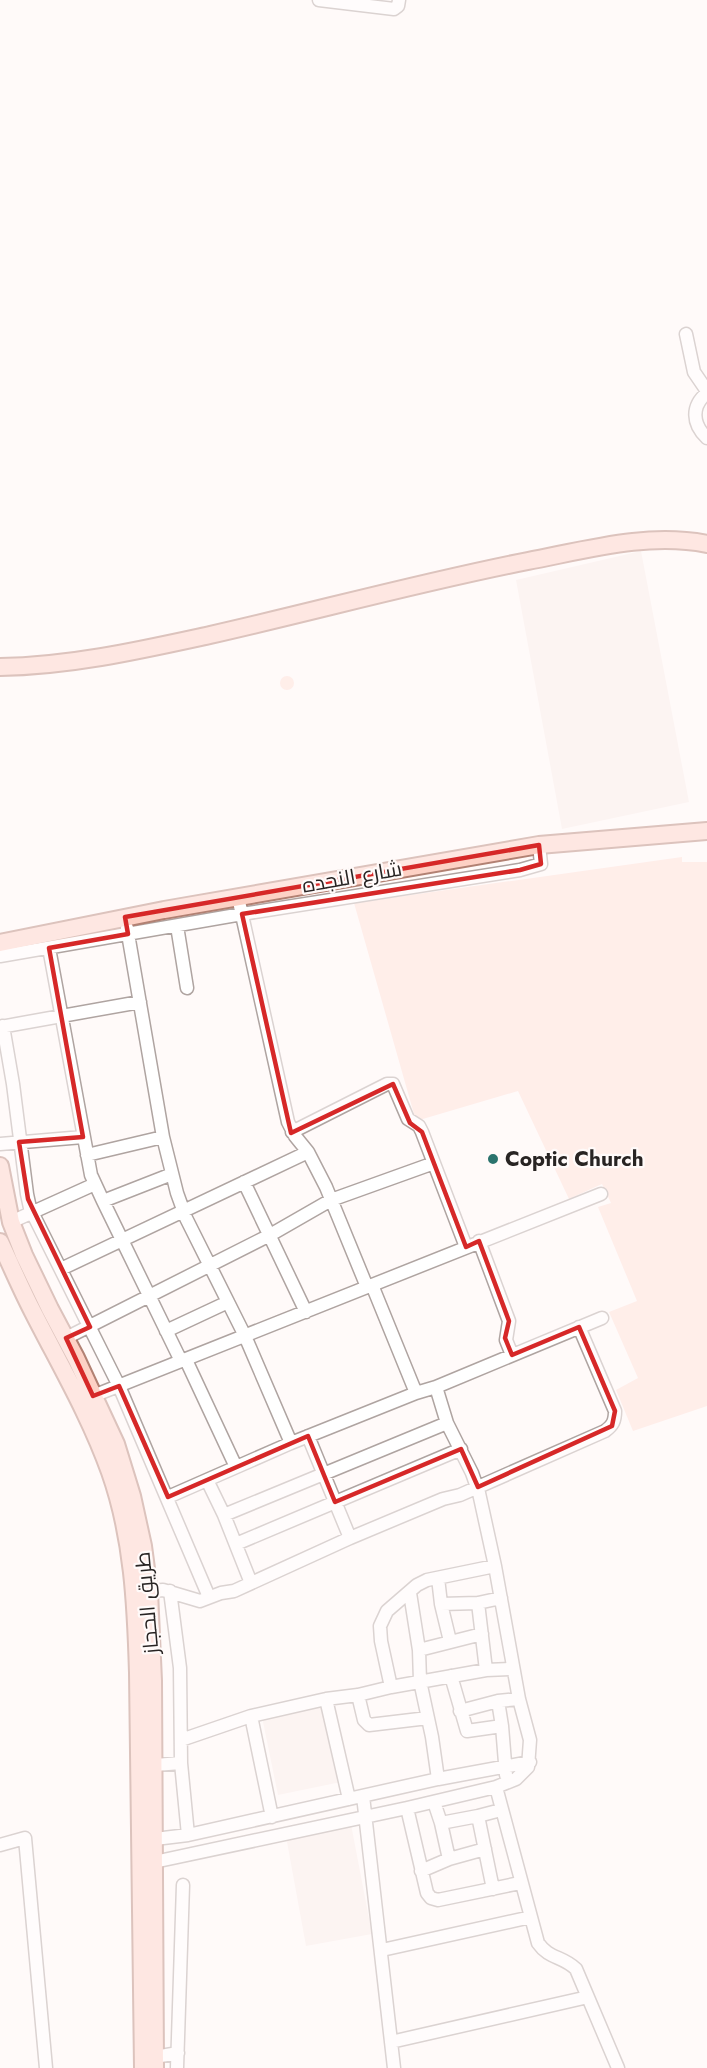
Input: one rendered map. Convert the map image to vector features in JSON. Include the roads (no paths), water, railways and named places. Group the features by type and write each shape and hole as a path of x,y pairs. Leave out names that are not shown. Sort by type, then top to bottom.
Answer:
{"main road":[{"path":"0,667 41,666 153,648 496,567 594,549 647,540 685,539 707,544"},
{"name":"شارع النجده","path":"0,943 125,917 539,845 707,831"},
{"name":"طريق الحجاز","path":"0,1166 10,1222 35,1280 76,1358 116,1444 138,1520 149,1591 153,1655 155,1839 151,2064"},
{"name":"طريق الحجاز","path":"0,1242 32,1310 86,1411 110,1473 129,1552 136,1611 151,2064"}],"street":[{"path":"319,0 394,9 398,6 399,0"},
{"path":"686,334 694,372 707,392 696,406 694,415 700,432 707,438"},
{"path":"0,957 242,914 508,872 540,864 539,845"},
{"path":"238,897 286,1117 292,1132 308,1152 326,1186 416,1393"},
{"path":"125,917 164,1137 183,1211 245,1336 291,1443"},
{"path":"177,926 187,988"},
{"path":"49,948 83,1137 95,1184 149,1297 184,1361 236,1467"},
{"path":"140,1002 1,1027 13,1084 19,1142 32,1213 119,1386 209,1597"},
{"path":"292,1132 391,1083 408,1119 421,1130 466,1246"},
{"path":"0,1144 83,1137"},
{"path":"87,1155 164,1137"},
{"path":"61,1269 308,1152"},
{"path":"66,1338 270,1235 331,1200 434,1163"},
{"path":"103,1202 172,1174"},
{"path":"244,1182 306,1312"},
{"path":"10,1222 95,1184"},
{"path":"93,1396 601,1194"},
{"path":"479,1241 509,1321 506,1340 512,1355"},
{"path":"166,1330 228,1302"},
{"path":"168,1497 291,1443 436,1387 602,1318"},
{"path":"149,1591 170,1591 200,1601 234,1591 350,1538 443,1499 478,1487 604,1431 612,1426 615,1411 579,1327"},
{"path":"154,1862 407,1808 502,1785 521,1776 530,1762 530,1740 519,1699 478,1487 447,1423 436,1387"},
{"path":"224,1515 447,1423"},
{"path":"308,1437 350,1538"},
{"path":"236,1544 461,1449"},
{"path":"207,1480 224,1515 251,1583"},
{"path":"392,1687 381,1641 380,1626 387,1611 427,1580 495,1566"},
{"path":"438,1578 441,1604 450,1641"},
{"path":"170,1591 180,1668 181,1763 188,1835"},
{"path":"410,1593 419,1650 420,1681 438,1779"},
{"path":"441,1604 478,1603 501,1599"},
{"path":"478,1603 486,1670"},
{"path":"419,1650 482,1634"},
{"path":"181,1740 251,1716 326,1699 486,1670 513,1669"},
{"path":"450,1676 466,1731 502,1726"},
{"path":"358,1695 364,1720 369,1725 428,1718"},
{"path":"326,1699 349,1799"},
{"path":"460,1711 498,1701 519,1699"},
{"path":"498,1701 505,1767 501,1810 540,1947 552,1957 573,1966 618,2068"},
{"path":"251,1716 272,1817"},
{"path":"155,1839 188,1835 438,1779 530,1762"},
{"path":"155,1765 181,1763"},
{"path":"363,1796 394,2068"},
{"path":"434,1802 449,1859"},
{"path":"407,1808 427,1893 434,1900 520,1883"},
{"path":"441,1823 501,1810"},
{"path":"478,1816 493,1889"},
{"path":"0,1845 25,1838 46,2068"},
{"path":"421,1871 449,1859 485,1849"},
{"path":"177,2068 183,1885"},
{"path":"382,1950 531,1917"},
{"path":"391,2042 588,1997"},
{"path":"151,2064 178,2053"}],"place":[{"name":"Coptic Church","path":"493,1159"}]}
